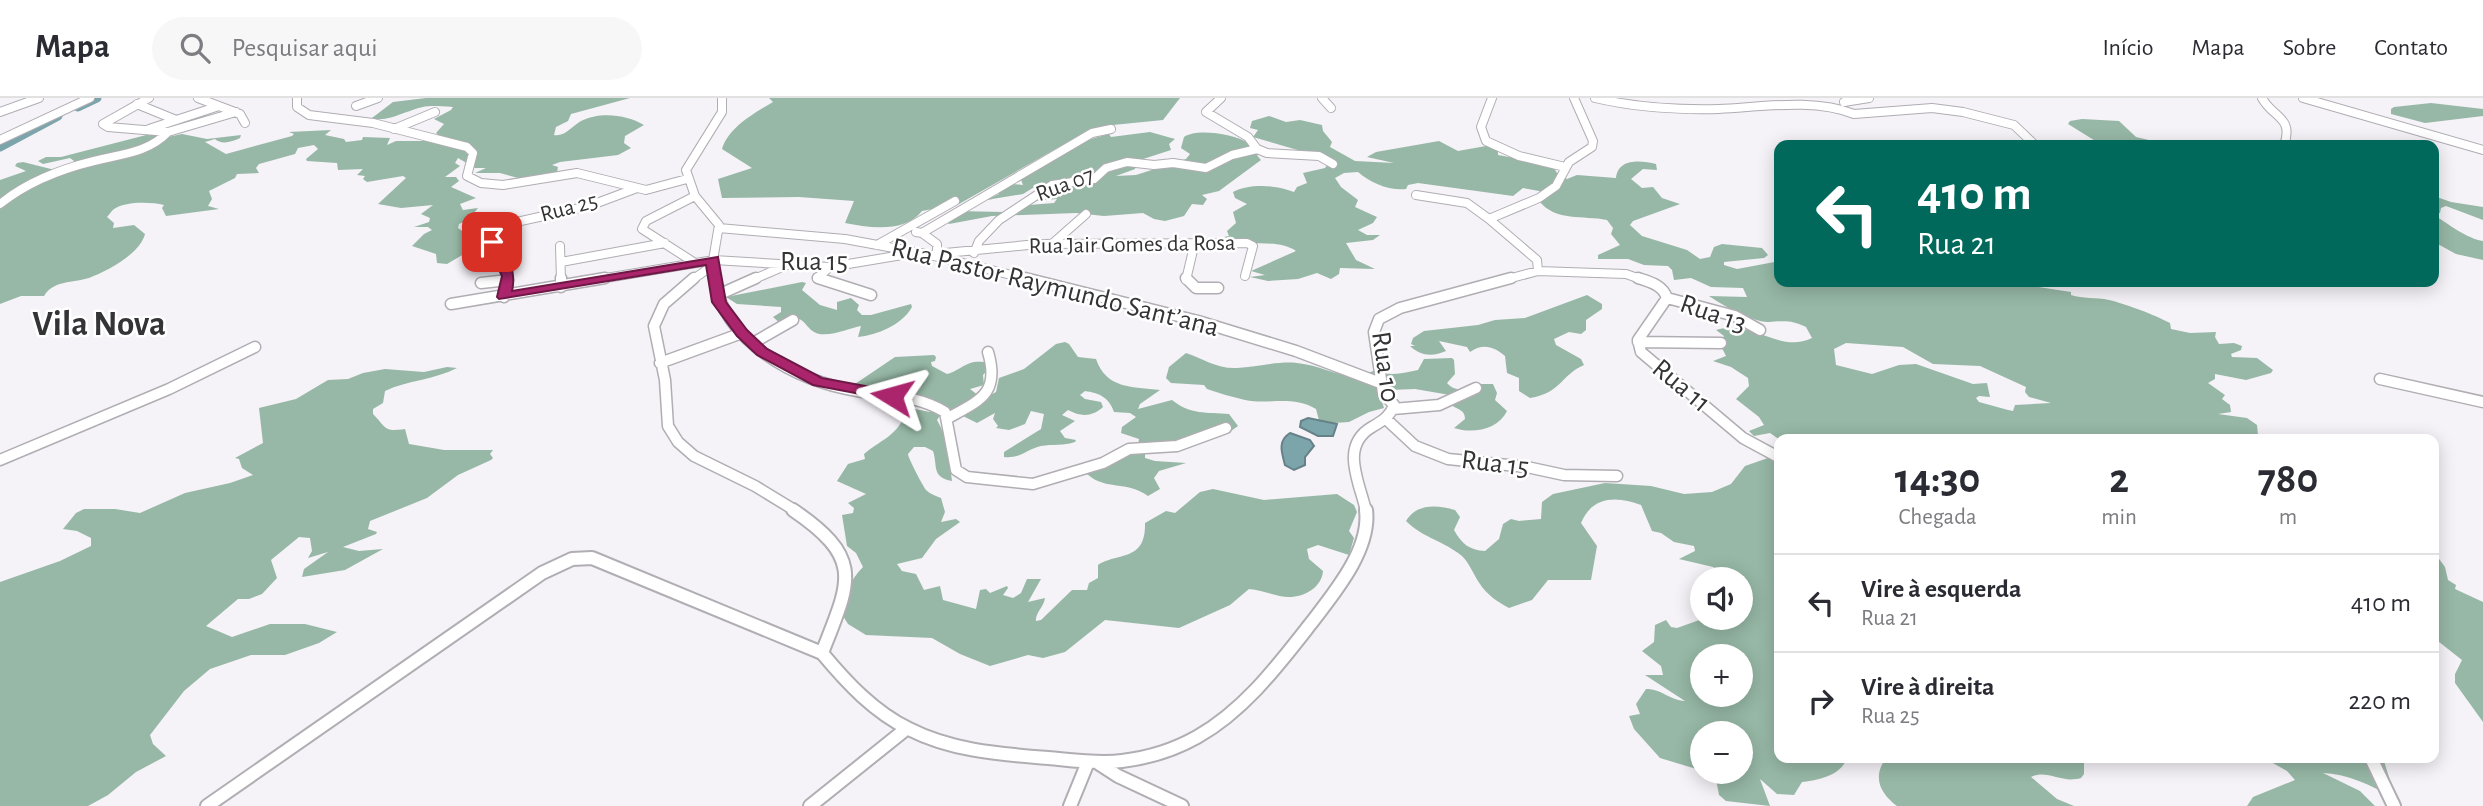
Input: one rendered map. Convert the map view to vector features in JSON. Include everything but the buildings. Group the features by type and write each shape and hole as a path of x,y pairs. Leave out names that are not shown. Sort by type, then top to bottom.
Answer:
{"street":[{"path":"18,98 29,101"},
{"path":"0,112 39,98"},
{"path":"0,140 90,98"},
{"path":"149,98 103,124 108,127 168,132 236,112"},
{"path":"198,98 236,112 243,116 244,123"},
{"path":"297,98 297,107 309,114 394,129 467,147 473,153 467,176 481,183 503,185 568,173 650,189 687,178"},
{"path":"356,106 379,98"},
{"path":"722,98 722,112 689,162 687,178 695,196 714,217 719,228 713,263 718,295 725,311 753,343 790,369 818,382 936,405 948,418 958,473 981,480 1024,484 1061,477 1103,463 1129,449 1177,446 1226,428"},
{"path":"1221,98 1206,112 1248,137 1256,149 1267,153 1319,156 1334,164"},
{"path":"1322,98 1331,108"},
{"path":"1492,98 1481,127 1486,141 1519,156 1565,167"},
{"path":"1489,219 1539,198 1556,186 1569,162 1594,144 1574,98"},
{"path":"1594,98 1621,104 1717,109 1800,103 1845,103 1869,98"},
{"path":"1711,98 1717,109"},
{"path":"2262,98 2264,103 2286,121 2289,136 2287,140"},
{"path":"2303,98 2483,150"},
{"path":"1845,103 1854,114 1932,108 1963,112 2014,125 2030,140"},
{"path":"137,104 176,120"},
{"path":"147,130 219,106"},
{"path":"394,129 435,112"},
{"path":"922,233 1092,133 1111,128"},
{"path":"0,204 15,192 80,165 156,145 168,132"},
{"name":"Rua 07","path":"974,253 983,236 999,220 1052,185 1094,179 1107,168 1123,163 1154,166 1173,163 1206,168 1232,155 1256,149"},
{"name":"Rua 25","path":"508,280 508,271 489,237 487,224 582,208 638,188"},
{"path":"1416,195 1459,201 1473,207 1537,260 1538,271"},
{"path":"695,196 642,225 645,232 695,263"},
{"path":"877,245 955,201"},
{"path":"1052,244 1086,214"},
{"name":"Rua Pastor Raymundo Sant’ana","path":"719,228 845,239 926,254 1198,321 1296,351 1383,384"},
{"path":"903,229 922,233 937,244 937,254"},
{"path":"561,262 665,243"},
{"name":"Rua Jair Gomes da Rosa","path":"926,254 974,253 1052,244 1194,246 1247,243 1253,246 1245,276"},
{"path":"560,246 561,287"},
{"path":"1194,246 1185,275 1186,281 1196,288 1218,288"},
{"name":"Rua 15","path":"451,304 695,263 734,259 830,267 914,252"},
{"path":"713,263 669,301 655,320 654,334 665,384 664,418 680,446 781,501 828,537 841,555 846,566 847,581 822,653"},
{"path":"718,295 787,265"},
{"path":"830,267 817,278 870,295"},
{"name":"Rua 10","path":"1093,762 1142,758 1193,739 1211,729 1260,686 1338,587 1367,527 1367,516 1357,484 1356,442 1366,430 1390,414 1394,405 1383,393 1374,332 1379,319 1409,305 1538,271 1626,274 1655,284 1666,295"},
{"path":"481,284 508,280 504,297"},
{"name":"Rua 13","path":"1666,295 1735,316 1760,330"},
{"name":"Rua 11","path":"1666,295 1638,342 1641,352 1742,438 1774,455"},
{"path":"753,343 793,320"},
{"path":"660,363 742,333"},
{"path":"1638,342 1721,343"},
{"path":"0,460 169,389 255,347"},
{"path":"948,418 986,394 995,373 988,352"},
{"path":"2380,379 2483,402"},
{"path":"1390,414 1439,405 1476,388"},
{"name":"Rua 15","path":"1390,414 1402,438 1433,456 1493,466 1529,467 1565,475 1617,476"},
{"path":"207,806 542,573 572,559 592,558 822,653 855,691 906,729 936,742 961,750 1093,762 1182,806"},
{"path":"810,806 906,729"},
{"path":"1070,806 1093,762"},
{"path":"2373,763 2394,806"}],"green space":[{"path":"426,98 630,98 571,114 568,121 556,127 554,135 568,131 581,121 605,115 630,119 644,125 625,136 624,143 631,148 618,155 560,162 552,165 558,167 557,172 529,181 500,173 475,173 486,168 475,168 458,158 455,163 460,166 445,177 456,177 459,181 451,187 476,198 460,204 463,210 478,208 468,220 459,224 458,228 465,233 464,254 447,264 437,263 436,254 412,246 432,230 428,227 414,227 429,222 430,218 421,214 433,205 401,208 378,204 406,178 403,176 367,182 363,179 365,176 357,175 363,169 338,170 337,163 307,161 318,149 314,145 298,148 295,154 259,164 256,168 259,173 237,174 235,178 209,191 212,199 208,206 219,209 166,216 162,208 164,205 139,203 119,206 107,217 114,223 113,228 134,225 145,234 130,255 89,278 53,287 44,296 21,296 0,304 0,180 26,171 15,166 17,163 55,170 70,166 74,161 70,158 43,164 38,161 154,133 163,134 163,138 182,134 207,139 241,135 230,142 215,139 205,142 226,154 294,134 289,132 331,130 325,135 344,139 346,142 362,140 363,137 390,138 387,145 396,141 437,141 441,138 436,133 444,124 434,119 453,107 424,107 385,119 372,118 393,102"},
{"path":"769,98 1180,98 1163,120 1103,126 1082,134 959,204 922,211 915,218 897,226 876,227 845,223 854,201 799,197 722,198 718,179 752,168 722,149 725,141 743,122 773,102"},
{"path":"2431,103 2483,109 2483,116 2425,123 2391,114 2394,107"},
{"path":"1269,116 1286,122 1300,120 1322,125 1323,131 1332,142 1330,147 1355,161 1394,163 1367,157 1376,152 1439,141 1458,151 1486,146 1498,148 1498,155 1552,165 1557,173 1567,179 1577,175 1616,178 1621,167 1631,162 1656,164 1657,170 1643,169 1631,179 1642,188 1653,187 1662,198 1680,204 1633,221 1630,225 1642,236 1687,250 1700,259 1710,257 1714,247 1722,244 1762,248 1768,255 1764,258 1724,262 1724,265 1737,269 1774,262 1774,287 2039,287 2124,304 2170,323 2171,329 2190,333 2216,332 2215,337 2219,344 2234,343 2242,346 2241,350 2231,354 2232,357 2257,358 2273,370 2271,373 2246,380 2215,374 2215,379 2208,383 2225,395 2222,399 2230,405 2231,412 2218,414 2247,418 2257,425 2258,434 1774,436 1770,433 1754,436 1749,431 1764,425 1759,417 1736,399 1749,386 1748,378 1731,367 1713,361 1726,356 1719,342 1724,336 1716,330 1742,329 1777,340 1800,342 1812,338 1806,327 1792,322 1755,319 1709,296 1747,297 1743,288 1711,287 1691,278 1674,280 1672,270 1668,266 1644,265 1628,259 1598,259 1598,255 1620,245 1611,234 1613,228 1607,220 1570,217 1553,212 1539,201 1542,194 1539,191 1523,188 1513,196 1418,183 1408,185 1406,189 1393,189 1374,183 1358,172 1344,173 1335,178 1341,187 1358,200 1355,207 1377,217 1373,223 1358,230 1367,235 1380,235 1373,240 1346,243 1356,260 1375,269 1340,268 1339,274 1331,279 1317,273 1298,279 1268,281 1250,277 1265,275 1251,271 1296,251 1279,245 1241,242 1224,237 1229,236 1227,231 1236,223 1233,212 1247,204 1235,198 1233,192 1247,187 1264,186 1294,192 1297,187 1307,183 1303,173 1325,168 1328,164 1301,151 1253,137 1258,130 1250,128 1252,121","holes":["1846,343 1903,347 1933,364 1980,366 2026,387 2025,392 2029,397 2051,403 2015,405 2013,411 1979,402 1976,398 1979,396 1990,397 1987,383 1973,384 1916,364 1899,365 1872,374 1836,365 1834,349"]},
{"path":"2070,121 2119,121 2136,137 2149,140 2094,140 2068,124"},
{"path":"1150,132 1175,139 1169,144 1171,150 1137,161 1135,169 1116,176 1136,175 1186,159 1190,154 1181,148 1184,137 1198,133 1216,133 1242,140 1250,145 1261,160 1219,191 1202,195 1207,199 1203,205 1192,204 1184,216 1165,221 1143,213 1104,216 1076,213 992,216 949,224 943,217 954,211 1005,212 1029,205 1054,203 1057,199 1034,201 1046,186 1036,186 1023,194 986,200 999,194 999,189 1012,184 1023,185 1020,177 1076,143 1109,134 1111,137"},
{"path":"2439,198 2483,207 2483,220 2446,206 2441,208 2440,213"},
{"path":"2439,218 2465,234 2483,241 2483,260 2456,254 2439,245"},
{"path":"806,283 802,290 820,305 837,310 837,302 851,298 859,305 857,310 862,315 911,304 912,307 902,319 888,328 858,337 861,326 829,334 816,333 794,317 782,325 773,317 781,312 781,307 737,304 726,297"},
{"path":"1587,295 1602,304 1602,309 1586,320 1586,330 1581,334 1569,332 1554,339 1556,345 1581,359 1584,365 1540,396 1530,398 1519,391 1519,378 1507,373 1505,356 1492,348 1479,347 1470,352 1467,347 1439,341 1446,351 1432,355 1422,354 1410,346 1415,346 1411,344 1413,338 1424,331 1525,318"},
{"path":"1065,342 1078,357 1096,359 1106,376 1114,381 1131,387 1160,390 1140,404 1138,409 1172,400 1192,410 1229,414 1238,426 1231,431 1216,430 1145,454 1145,458 1155,461 1186,463 1159,471 1154,478 1160,489 1148,496 1132,488 1101,482 1087,474 1138,446 1139,439 1121,433 1122,427 1136,417 1130,413 1114,412 1106,399 1099,395 1085,391 1080,395 1085,399 1101,402 1103,407 1095,413 1082,415 1068,410 1062,415 1075,421 1060,431 1065,438 1076,440 1075,442 1041,446 1010,457 1004,457 1004,452 1041,429 1044,414 1031,411 1025,424 1009,430 996,428 998,426 993,419 995,413 977,423 961,415 941,414 937,420 946,441 952,481 938,474 933,451 925,447 914,447 908,454 926,490 941,498 945,512 941,522 956,519 960,522 936,539 922,558 897,564 902,571 916,574 924,590 940,586 943,600 976,609 980,590 986,589 990,593 1007,586 1003,595 1013,598 1021,593 1027,579 1041,579 1028,602 1045,598 1036,618 1036,621 1041,620 1072,590 1087,590 1089,583 1098,578 1098,565 1136,550 1144,535 1145,523 1166,511 1175,513 1200,492 1213,489 1264,500 1337,494 1354,505 1357,512 1349,531 1354,538 1349,555 1318,545 1307,549 1309,559 1323,571 1322,577 1312,590 1295,597 1249,589 1230,605 1179,628 1105,620 1065,652 1043,658 1028,655 990,666 960,654 932,638 866,635 848,624 843,616 846,595 863,567 856,553 847,546 842,515 853,513 854,508 848,503 866,494 837,481 848,464 865,459 864,454 900,424 904,417 895,405 930,412 921,402 859,388 855,384 895,357 934,355 936,357 935,361 931,362 932,366 947,374 971,363 990,363 991,366 983,375 984,385 970,389 983,399 996,392 999,378 1024,369 1056,344"},
{"path":"1186,353 1230,368 1297,363 1345,375 1376,370 1391,374 1408,372 1418,370 1424,359 1452,358 1455,374 1447,383 1449,385 1455,389 1466,389 1469,384 1493,384 1497,393 1495,400 1507,411 1497,423 1484,429 1461,430 1454,428 1465,416 1450,404 1450,395 1415,389 1390,390 1383,383 1378,389 1384,408 1349,422 1320,424 1316,409 1298,402 1245,400 1207,389 1204,385 1171,383 1166,378 1169,367"},
{"path":"447,367 457,368 385,391 383,403 373,409 373,414 389,429 405,429 409,444 444,450 493,450 490,454 493,458 458,475 427,498 370,521 368,529 377,532 376,534 343,547 359,551 383,549 345,570 302,577 304,569 328,552 308,558 312,551 310,538 299,537 271,560 277,578 262,594 249,599 238,599 206,626 232,637 270,624 305,624 337,632 319,643 285,655 251,655 210,669 184,691 150,735 153,744 166,756 136,772 108,795 88,806 0,806 0,582 60,561 91,546 91,538 77,531 63,529 76,513 84,509 115,509 140,513 185,493 253,475 242,468 239,459 235,458 263,443 259,408 296,399 328,380 348,379 385,369 424,372"},
{"path":"1768,458 1774,461 1774,763 1844,763 1834,773 1802,782 1794,795 1777,794 1760,779 1770,806 1726,801 1719,795 1717,784 1753,784 1753,721 1690,721 1690,767 1660,758 1634,729 1629,716 1640,714 1636,704 1646,689 1685,701 1645,675 1663,675 1661,666 1642,651 1654,642 1655,625 1666,620 1671,627 1677,628 1690,623 1690,630 1753,630 1753,567 1713,567 1679,559 1695,551 1694,546 1674,542 1661,533 1652,531 1641,505 1623,500 1606,500 1592,508 1581,523 1597,546 1591,580 1548,580 1532,600 1509,608 1486,592 1462,556 1419,532 1406,521 1422,508 1441,507 1455,510 1460,517 1454,530 1460,539 1470,548 1485,551 1499,539 1503,524 1511,519 1541,519 1542,502 1553,494 1605,483 1651,486 1684,494 1712,492 1731,484 1745,466"},
{"path":"2439,559 2445,567 2448,580 2456,585 2455,589 2483,602 2483,722 2455,683 2455,674 2462,660 2439,642"},
{"path":"2084,763 2084,774 2081,778 2074,779 2043,775 2031,777 2057,799 2074,806 1897,806 1882,790 1879,772 1882,765"},
{"path":"2273,763 2385,763 2393,790 2389,796 2358,780 2323,773 2360,791 2375,806 2247,806 2253,797 2295,780 2287,771"}],"water":[{"path":"1308,418 1337,424 1333,436 1318,436 1300,427 1301,421"},
{"path":"1290,433 1310,440 1314,446 1305,457 1305,465 1294,470 1285,465 1282,452 1283,440"}],"waterway":[{"path":"78,107 97,98"},
{"path":"0,147 58,116"}],"district":[{"name":"Vila Nova","path":"99,324"}],"route":[{"path":"492,242 509,276 504,297 714,260 712,266 719,302 742,333 762,352 818,382 838,388 892,396"}]}
